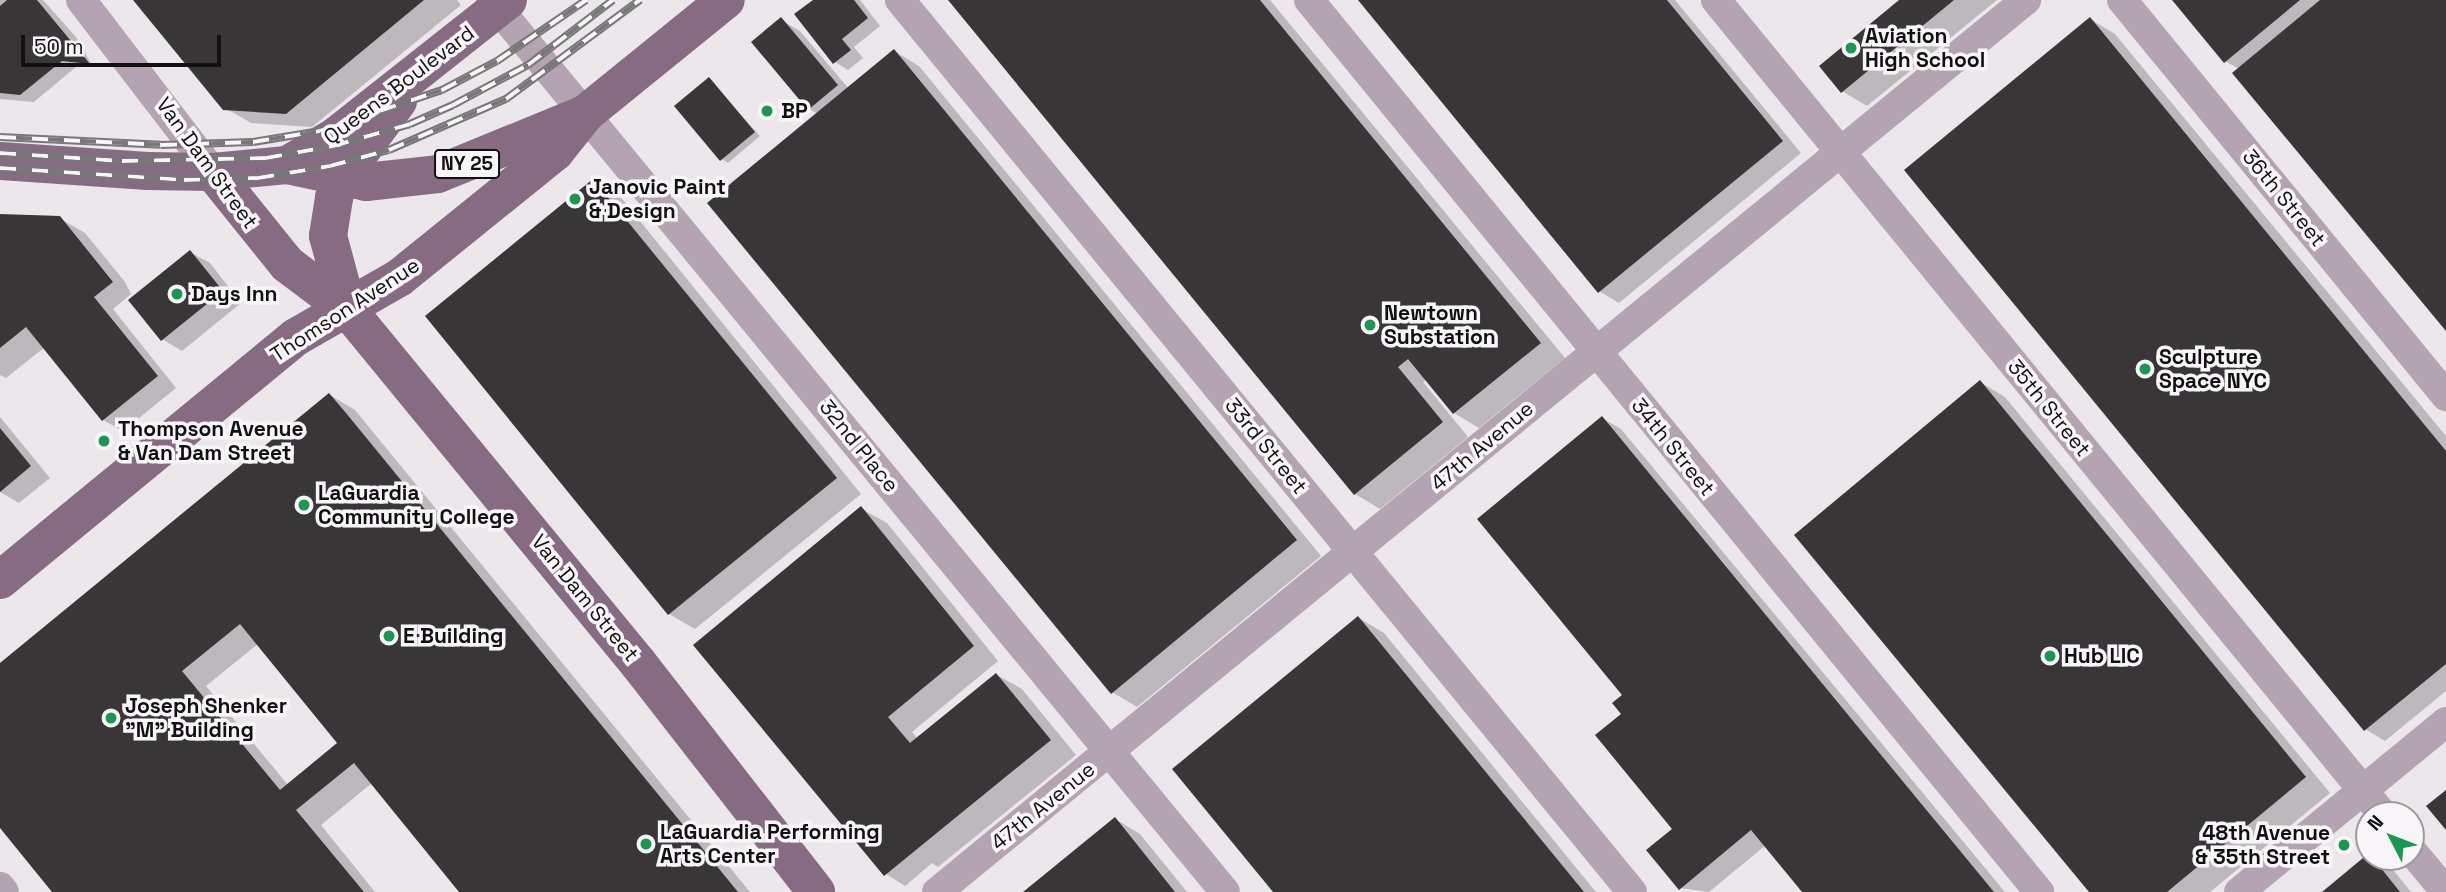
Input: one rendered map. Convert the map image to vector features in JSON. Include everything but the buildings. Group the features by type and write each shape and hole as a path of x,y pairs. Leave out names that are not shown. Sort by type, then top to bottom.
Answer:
{"main road":[{"name":"Queens Boulevard","path":"0,161 214,172 287,165 341,177 390,182 438,174 585,114 726,0"},
{"name":"Queens Boulevard","path":"287,165 336,136 499,3"},
{"path":"341,177 420,70"},
{"name":"Thomson Avenue","path":"0,580 296,338 399,278 555,152 585,114"},
{"name":"Van Dam Street","path":"214,172 287,264 348,310 638,663 816,892"},
{"name":"Van Dam Street","path":"341,177 328,236 348,310"}],"street":[{"name":"Van Dam Street","path":"81,0 214,172"},
{"name":"33rd Street","path":"900,0 1632,892"},
{"name":"34th Street","path":"1309,0 2039,892"},
{"name":"35th Street","path":"1716,0 2370,801"},
{"name":"47th Avenue","path":"937,892 2026,0"},
{"name":"36th Street","path":"2122,0 2446,396"},
{"name":"32nd Place","path":"499,3 585,114 1225,892"},
{"path":"2239,892 2446,722"},
{"path":"2425,867 2446,892"},
{"path":"0,887 4,892"}],"railway":[{"path":"0,137 161,145 253,142 320,131 442,90 497,61 586,0"},
{"path":"0,153 122,161 266,158 333,146 410,124 453,105 528,65 613,0"},
{"path":"0,168 184,180 258,178 330,166 389,150 506,99 640,0"}],"place":[{"name":"Aviation High School","path":"1851,48"},
{"name":"BP","path":"767,111"},
{"name":"Janovic Paint & Design","path":"575,199"},
{"name":"Days Inn","path":"177,294"},
{"name":"Newtown Substation","path":"1370,325"},
{"name":"Sculpture Space NYC","path":"2145,369"},
{"name":"Thompson Avenue & Van Dam Street","path":"104,441"},
{"name":"LaGuardia Community College","path":"304,505"},
{"name":"E Building","path":"389,636"},
{"name":"Hub LIC","path":"2050,656"},
{"name":"Joseph Shenker \"M\" Building","path":"111,718"},
{"name":"LaGuardia Performing Arts Center","path":"646,844"},
{"name":"48th Avenue & 35th Street","path":"2344,845"}]}
